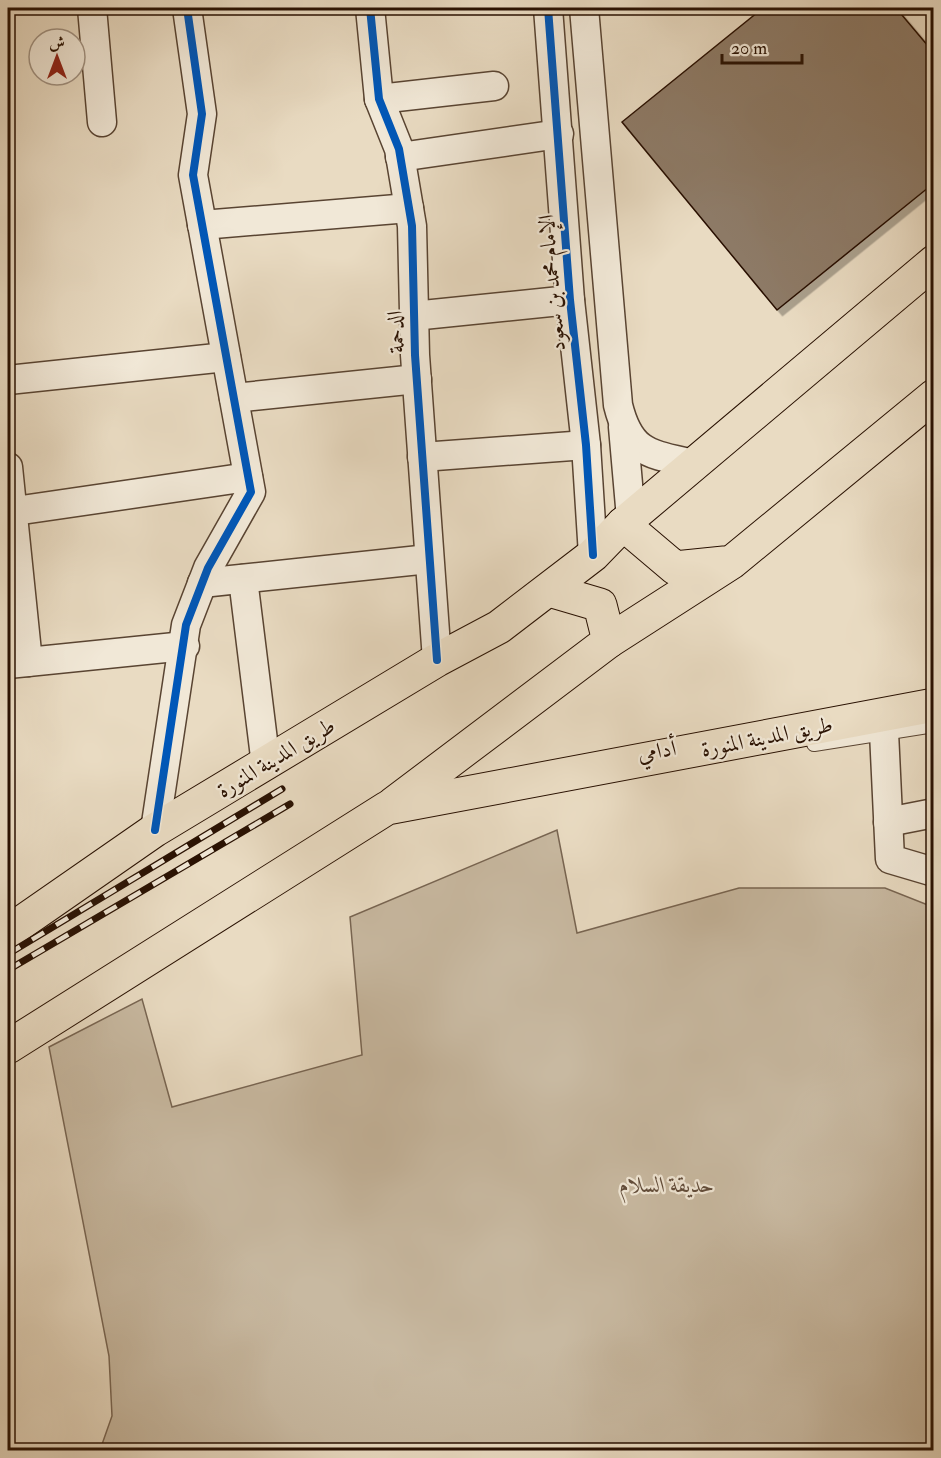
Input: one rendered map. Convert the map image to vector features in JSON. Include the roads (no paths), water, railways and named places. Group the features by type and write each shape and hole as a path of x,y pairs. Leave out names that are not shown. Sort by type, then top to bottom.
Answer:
{"main road":[{"name":"طريق المدينة المنورة","path":"8,932 155,830 437,660 499,627 593,555 627,521 933,262"},
{"name":"طريق المدينة المنورة","path":"8,1047 387,808 609,641 732,562 933,396"},
{"path":"627,521 675,568 732,562"},
{"path":"549,590 600,605 609,641"},
{"name":"طريق المدينة المنورة","path":"387,808 933,705"}],"street":[{"path":"92,8 102,122"},
{"path":"155,830 185,646 186,624 202,583 251,492 193,175 202,114 187,8"},
{"name":"الدحمة","path":"370,8 379,99 400,157 412,226 413,316 437,660"},
{"name":"الإمام محمد بن سعود","path":"548,8 570,300 586,445 593,555"},
{"path":"584,8 618,405 623,428 627,521"},
{"path":"379,99 494,86"},
{"path":"400,157 559,134"},
{"path":"202,225 409,208"},
{"path":"413,316 570,300"},
{"path":"8,380 226,357"},
{"path":"234,398 417,379"},
{"path":"623,428 645,452 694,464"},
{"path":"422,457 586,445"},
{"path":"8,467 18,663 185,646"},
{"path":"10,512 248,477"},
{"path":"202,583 429,559"},
{"path":"243,579 266,765"},
{"path":"884,732 890,859 933,872"},
{"path":"888,822 933,813"}],"lane":[{"path":"802,746 933,725"},
{"name":"أدامي","path":"387,808 615,780"}],"railway":[{"path":"8,954 282,789"},
{"path":"8,970 290,804"}],"park label":[{"name":"حديقة السلام","path":"667,1185"}]}
